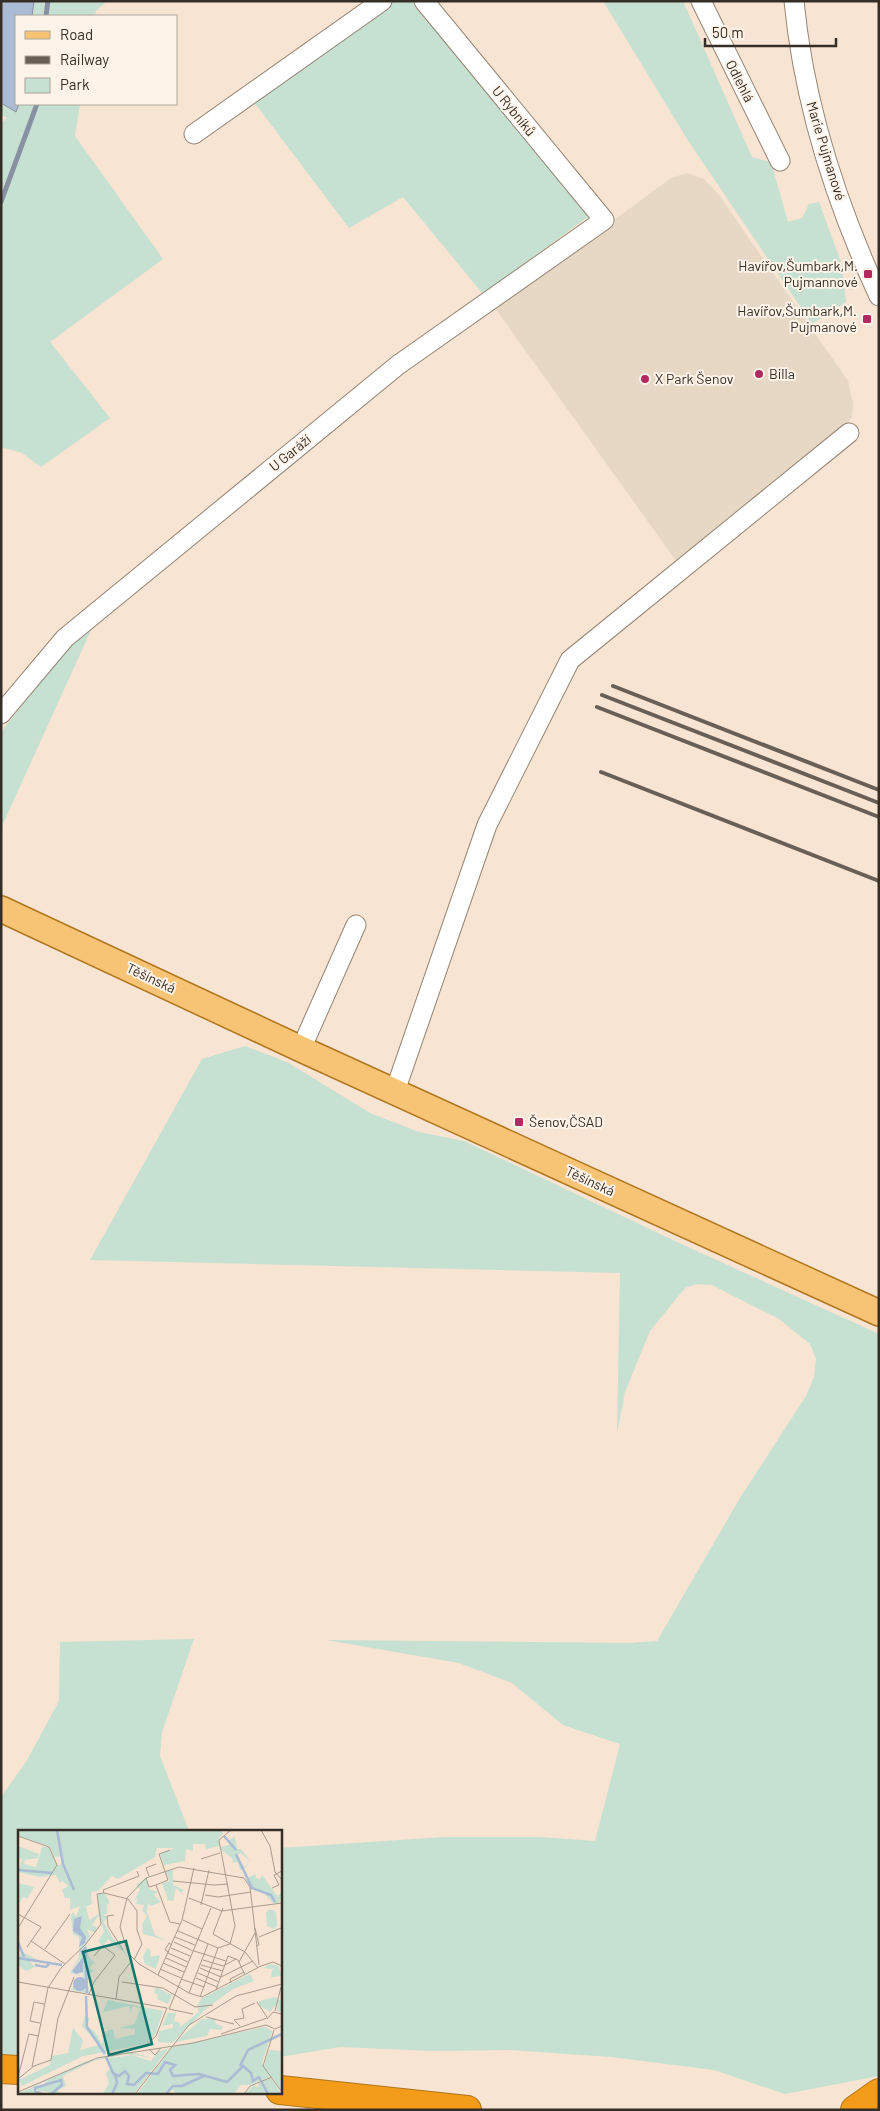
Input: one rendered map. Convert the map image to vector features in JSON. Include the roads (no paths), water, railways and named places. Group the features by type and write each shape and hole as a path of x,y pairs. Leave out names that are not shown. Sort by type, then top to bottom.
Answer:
{"highway":[{"path":"1,2070 18,2070"},
{"path":"281,2090 467,2110"},
{"path":"855,2110 879,2094"}],"main road":[{"name":"Těšínská","path":"1,909 301,1049 879,1313"}],"street":[{"path":"194,134 382,1"},
{"name":"U Rybníků","path":"424,1 604,220"},
{"name":"Odlehlá","path":"701,1 780,161"},
{"name":"Marie Pujmanové","path":"794,1 799,53 820,143 850,228 879,296"},
{"name":"U Garáží","path":"1,714 65,638 398,365 604,220"},
{"path":"395,1092 487,825 570,660 849,433"},
{"path":"301,1049 356,926"}],"water":[{"path":"1,1 34,1 32,15 15,15 15,105 19,105 16,112 1,103"}],"waterway":[{"path":"46,15 48,1"},
{"path":"1,202 37,105"}],"railway":[{"path":"613,686 879,790"},
{"path":"602,695 879,803"},
{"path":"597,707 879,817"},
{"path":"601,772 879,881"}],"place":[{"name":"Havířov,Šumbark,M. Pujmannové","path":"868,274"},
{"name":"Havířov,Šumbark,M. Pujmanové","path":"867,319"},
{"name":"Billa","path":"759,374"},
{"name":"X Park Šenov","path":"645,379"},
{"name":"Šenov,ČSAD","path":"519,1122"}]}
